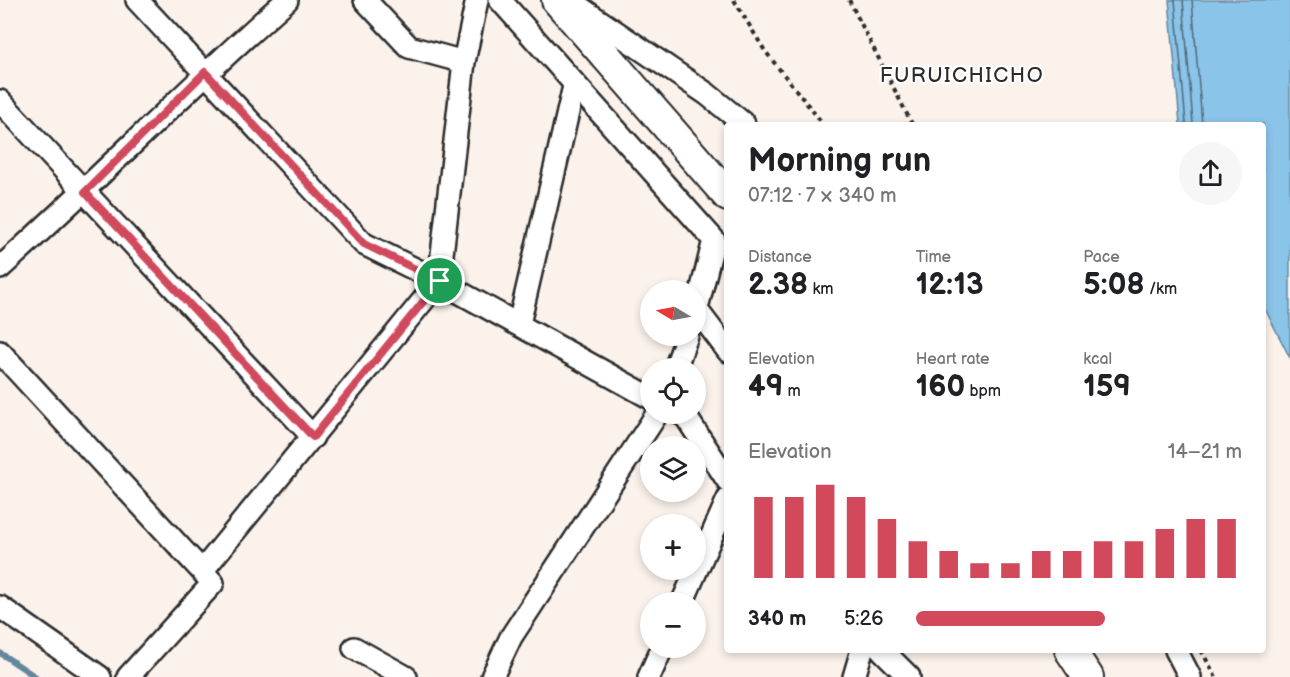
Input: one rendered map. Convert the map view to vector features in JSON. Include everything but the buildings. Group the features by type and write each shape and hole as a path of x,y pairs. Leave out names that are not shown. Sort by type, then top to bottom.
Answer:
{"street":[{"path":"137,0 364,244 440,281 640,392"},
{"path":"0,268 85,192 205,72 287,0"},
{"path":"365,0 409,47 464,62"},
{"path":"202,570 440,281 464,62 477,0"},
{"path":"500,0 574,86 714,240 704,280"},
{"path":"557,0 724,190"},
{"path":"569,0 707,94 742,122"},
{"path":"519,324 574,86"},
{"path":"0,101 313,437"},
{"path":"706,324 724,346"},
{"path":"0,352 213,583 128,677"},
{"path":"492,677 511,637 650,424"},
{"path":"691,424 724,475"},
{"path":"687,592 724,508"},
{"path":"0,607 100,677"},
{"path":"354,648 406,677"},
{"path":"854,677 861,653"},
{"path":"885,653 909,677"},
{"path":"1072,653 1088,677"},
{"path":"1178,653 1190,677"},
{"path":"649,677 658,658"}],"path":[{"path":"734,0 765,51 821,122"},
{"path":"849,0 911,122"},
{"path":"1203,653 1216,677"}],"water":[{"path":"1169,0 1290,0 1290,358 1266,311 1266,122 1180,122"}],"waterway":[{"path":"0,653 36,677"}],"district":[{"name":"FURUICHICHO","path":"962,75"}],"route":[{"path":"205,72 364,244 440,281 313,437 85,192 205,72"}]}
